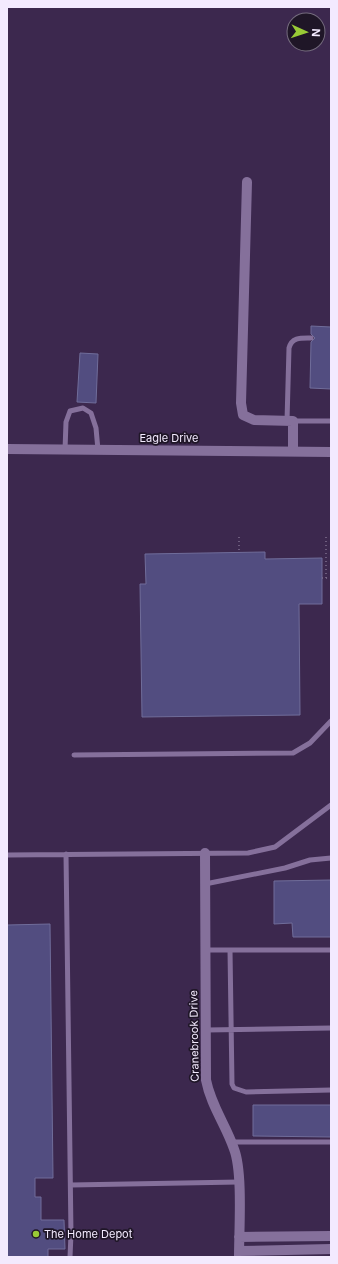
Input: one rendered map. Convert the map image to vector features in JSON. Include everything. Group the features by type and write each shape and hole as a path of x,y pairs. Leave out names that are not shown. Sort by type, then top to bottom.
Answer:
{"street":[{"path":"247,182 241,403 243,415 254,420 290,421 293,450"},
{"name":"Eagle Drive","path":"7,450 293,450 331,452"},
{"name":"Cranebrook Drive","path":"205,853 206,1030 208,1088 216,1111 235,1150 239,1182 239,1254 331,1249"},
{"path":"239,1237 331,1236"}],"lane":[{"path":"311,338 294,339 291,342 290,421 331,421"},
{"path":"65,450 66,422 70,410 83,408 91,413 96,428 98,450"},
{"path":"74,755 293,753 310,743 331,721"},
{"path":"7,855 248,853 275,847 331,805"},
{"path":"66,854 71,1185 70,1257"},
{"path":"205,884 285,868 310,860 331,858"},
{"path":"205,950 331,950"},
{"path":"230,950 232,1084 234,1088 246,1092 331,1090"},
{"path":"206,1030 331,1028"},
{"path":"231,1142 331,1142"},
{"path":"71,1185 239,1182"}],"path":[{"path":"326,536 326,578"},
{"path":"238,537 239,553"},
{"path":"322,578 331,578"}],"building":[{"path":"311,326 331,327 331,389 310,388 311,342 315,338 311,334"},
{"path":"80,353 98,354 96,403 77,402"},
{"path":"265,552 265,559 322,558 322,604 299,604 300,715 142,717 140,584 146,584 145,554"},
{"path":"331,880 331,937 293,937 292,923 274,924 274,881"},
{"path":"50,924 53,1178 35,1178 35,1197 41,1197 41,1220 64,1220 65,1249 48,1249 48,1257 7,1257 7,925"},
{"path":"253,1105 331,1105 331,1137 253,1136"}],"place":[{"name":"The Home Depot","path":"36,1234"}]}
